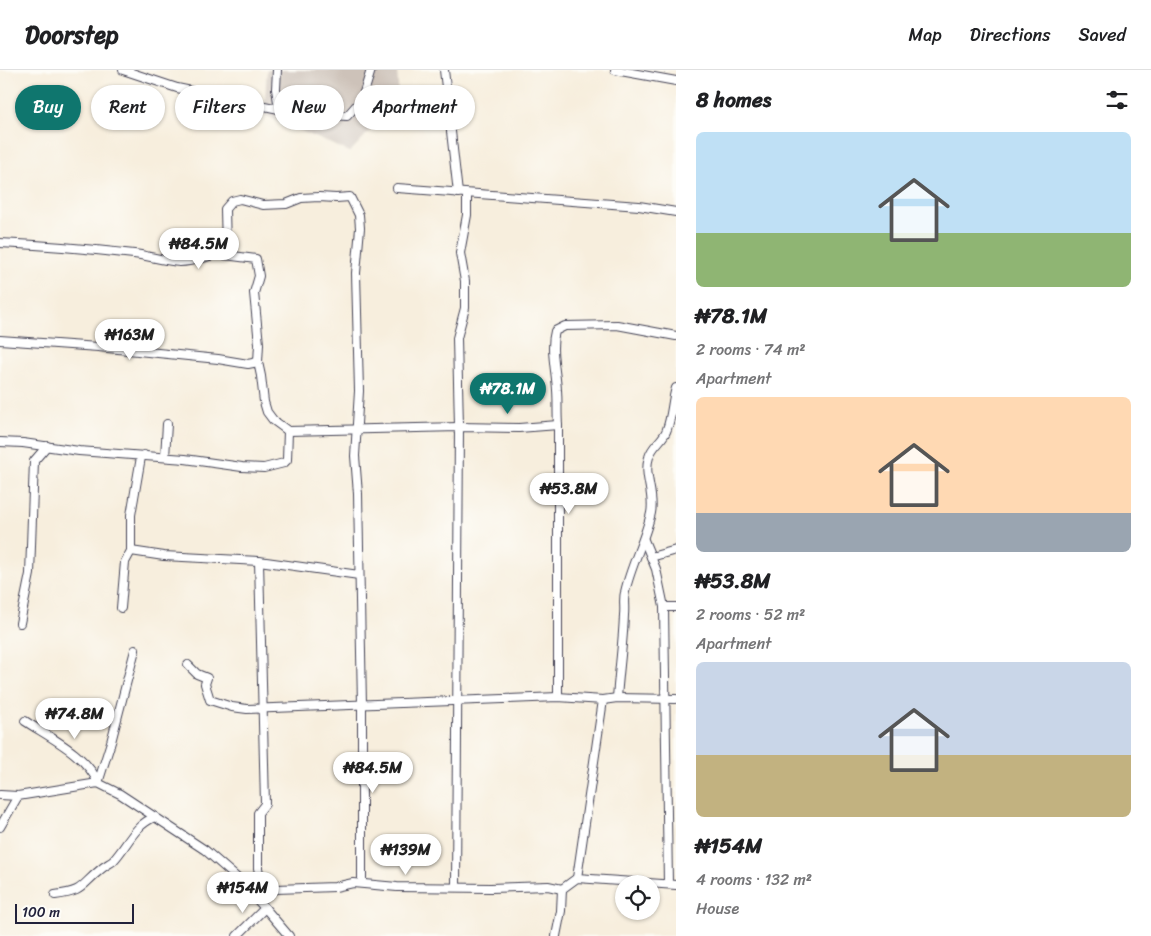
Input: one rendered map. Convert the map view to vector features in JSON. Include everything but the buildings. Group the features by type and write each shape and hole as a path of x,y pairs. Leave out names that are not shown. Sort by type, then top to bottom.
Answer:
{"street":[{"path":"123,70 177,88 274,108"},
{"path":"276,85 277,70"},
{"path":"344,116 347,116 362,99 371,70"},
{"path":"444,70 462,194 467,215 460,253 465,281 465,308 457,338 459,427 456,887"},
{"path":"615,70 676,81"},
{"path":"397,188 639,206 676,212"},
{"path":"0,243 137,254 181,262 217,254 225,250 224,209 232,201 240,200 263,205 286,204 301,198 319,196 350,197 359,215 360,228 356,273 359,391 354,456 358,494 362,706 362,882"},
{"path":"217,254 256,259 258,276 254,293 259,344 258,362 264,402 267,412 273,420 288,431 459,427 519,428 558,425"},
{"path":"558,697 558,425 553,340 555,331 558,328 572,325 617,325 676,336"},
{"path":"0,340 106,347 248,364 258,362"},
{"path":"617,698 624,595 644,540 651,511 652,498 647,472 648,458 653,446 667,429 676,388"},
{"path":"165,457 167,424"},
{"path":"0,442 23,442 79,451 144,455 264,468 284,463 286,460 288,431"},
{"path":"20,623 30,574 34,461 47,446"},
{"path":"121,608 125,562 131,551 130,515 141,457 144,455"},
{"path":"252,894 276,888 335,887 362,882 397,887 491,888 548,886 562,888 577,878 672,885 664,607 656,569 644,540"},
{"path":"651,557 670,550 676,550"},
{"path":"131,551 164,556 259,562 359,575"},
{"path":"252,894 260,878 258,868 258,813 265,804 259,562"},
{"path":"664,607 676,607"},
{"path":"98,783 111,742 135,650"},
{"path":"188,665 197,674 207,678 204,684 210,700 232,708 362,706 558,697 603,700 617,698 676,699"},
{"path":"577,878 603,700"},
{"path":"25,721 82,760 95,775 98,783"},
{"path":"0,794 18,796 98,783 120,794 205,850 236,877 288,936"},
{"path":"0,827 18,796"},
{"path":"55,895 72,893 80,889 99,870 112,861 135,830 155,817"},
{"path":"556,936 561,912 562,888"},
{"path":"237,936 265,908"}],"shaded area":[{"path":"267,70 397,70 398,85 354,85 354,130 371,130 350,152 299,130 344,130 344,85 274,85 274,119 264,115"}]}
